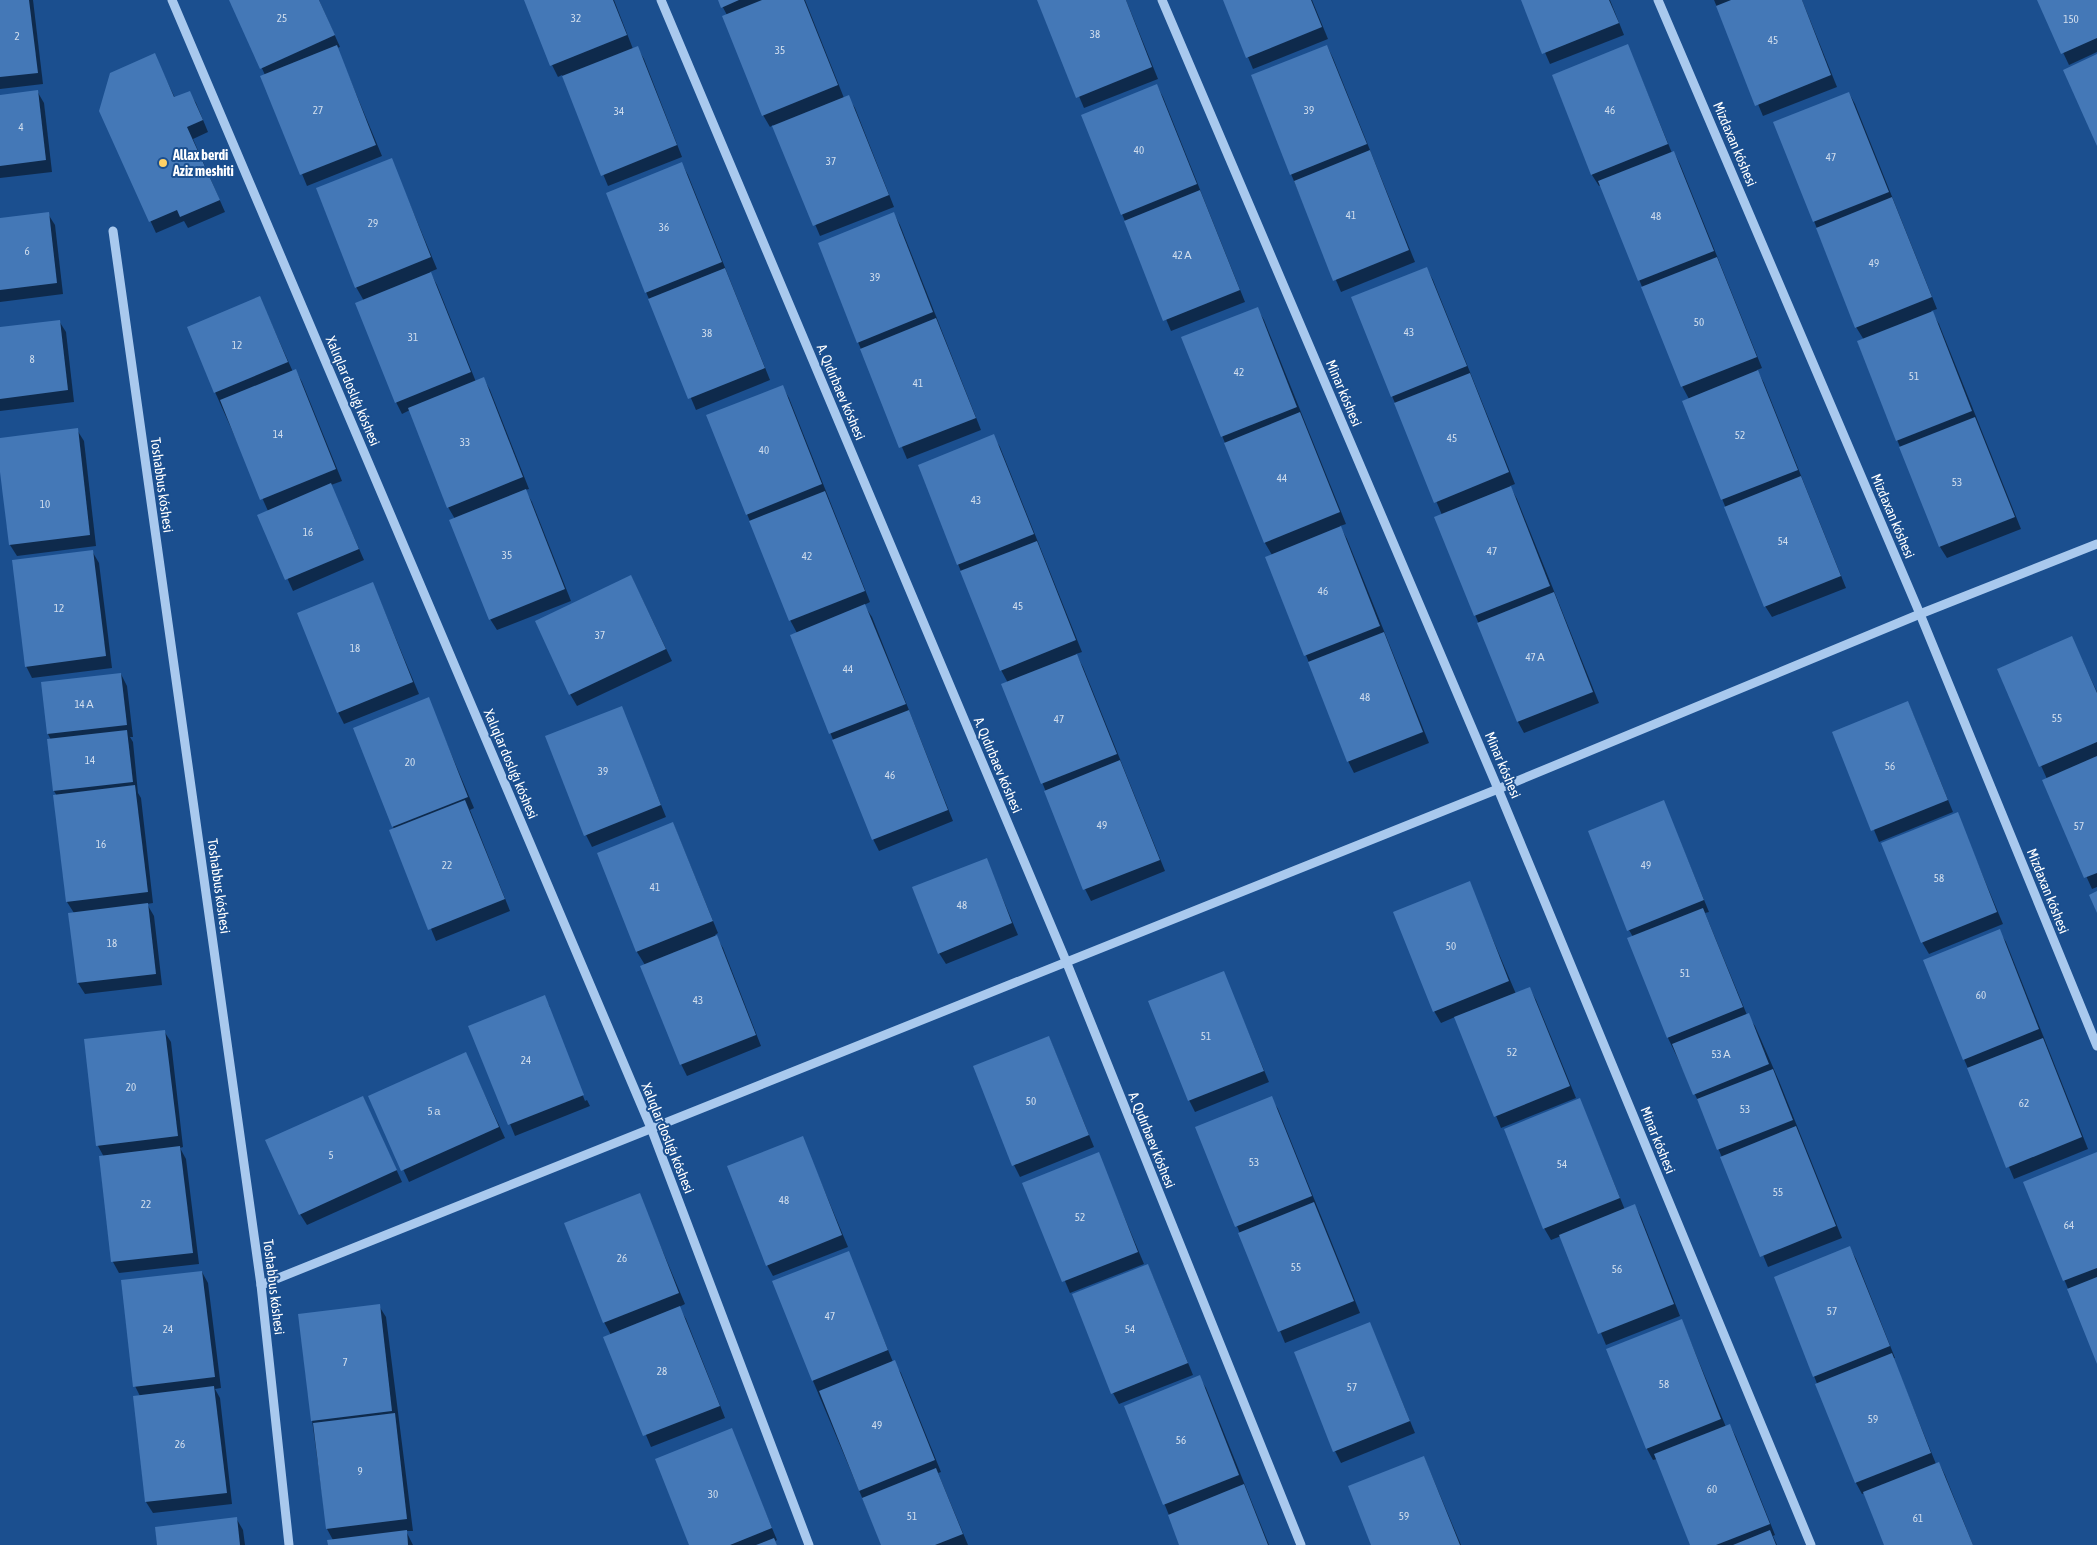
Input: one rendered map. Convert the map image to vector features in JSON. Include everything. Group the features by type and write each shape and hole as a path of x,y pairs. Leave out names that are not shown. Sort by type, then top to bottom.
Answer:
{"street":[{"name":"Xalıqlar doslıǵı kóshesi","path":"172,0 651,1128 809,1545"},
{"name":"A. Qıdırbaev kóshesi","path":"661,0 1066,962 1301,1545"},
{"name":"Minar kóshesi","path":"1162,0 1498,789 1811,1545"},
{"name":"Mizdaxan kóshesi","path":"1658,0 1920,614 2097,1046"},
{"name":"Toshabbus kóshesi","path":"113,232 261,1284 289,1545"},
{"path":"261,1284 1498,789 1920,614 2097,544"}],"building":[{"path":"0,0 29,0 38,73 0,77"},
{"path":"229,0 319,0 335,35 260,69"},
{"path":"524,0 613,0 627,35 550,66"},
{"path":"718,0 739,0 721,8"},
{"path":"762,0 804,0 838,85 762,116 722,16"},
{"path":"1037,0 1126,0 1152,67 1076,98"},
{"path":"1223,0 1311,0 1322,27 1246,58"},
{"path":"1521,0 1609,0 1619,23 1542,54"},
{"path":"1731,0 1802,0 1831,75 1755,106 1716,6"},
{"path":"2037,0 2097,0 2097,38 2061,54"},
{"path":"1628,44 1668,144 1591,175 1552,75"},
{"path":"337,45 376,145 300,175 260,76"},
{"path":"1327,45 1367,144 1290,175 1251,75"},
{"path":"638,46 677,145 601,176 562,76"},
{"name":"Allax berdi Aziz meshiti","path":"155,53 174,97 190,91 203,120 187,127 220,200 180,217 177,210 149,222 99,111 110,73"},
{"path":"2097,54 2097,146 2063,70"},
{"path":"1157,84 1197,184 1121,215 1081,115"},
{"path":"38,90 46,160 0,166 0,95"},
{"path":"1849,92 1889,192 1813,222 1773,122"},
{"path":"849,95 889,195 813,226 772,126"},
{"path":"1370,150 1409,250 1333,281 1294,181"},
{"path":"1674,151 1714,251 1638,281 1598,181"},
{"path":"392,158 431,257 355,288 316,188"},
{"path":"682,162 722,262 645,293 606,193"},
{"path":"1200,190 1240,290 1163,321 1124,221"},
{"path":"1892,197 1932,297 1855,328 1816,228"},
{"path":"49,212 57,283 0,290 0,218"},
{"path":"894,212 933,312 857,343 818,243"},
{"path":"1717,257 1757,357 1681,387 1641,287"},
{"path":"1427,267 1467,366 1391,397 1351,297"},
{"path":"725,268 765,368 688,399 648,299"},
{"path":"431,272 471,372 395,403 355,303"},
{"path":"260,296 288,362 214,393 187,327"},
{"path":"1258,307 1297,407 1221,437 1181,337"},
{"path":"1933,311 1972,411 1896,441 1857,341"},
{"path":"936,318 976,418 899,448 860,349"},
{"path":"60,320 68,390 0,399 0,327"},
{"path":"296,369 336,469 260,500 220,400"},
{"path":"1758,370 1798,470 1721,500 1682,401"},
{"path":"1470,373 1509,472 1434,503 1394,403"},
{"path":"484,377 523,477 447,508 408,408"},
{"path":"783,385 822,484 746,515 706,415"},
{"path":"1300,412 1340,512 1264,543 1224,443"},
{"path":"1975,417 2015,517 1939,547 1899,447"},
{"path":"78,428 90,535 9,545 0,472 0,438"},
{"path":"994,434 1034,534 957,565 918,465"},
{"path":"1801,476 1841,576 1764,607 1724,507"},
{"path":"331,483 359,549 285,580 257,515"},
{"path":"1511,486 1550,586 1474,616 1434,517"},
{"path":"526,489 565,589 489,620 449,520"},
{"path":"825,491 865,591 789,621 749,521"},
{"path":"1341,526 1380,626 1304,656 1265,557"},
{"path":"1037,541 1076,640 1000,671 960,571"},
{"path":"93,550 106,656 25,667 12,560"},
{"path":"631,575 666,649 569,695 535,621"},
{"path":"373,582 413,682 337,713 297,613"},
{"path":"1554,592 1593,692 1517,722 1477,623"},
{"path":"865,604 906,704 829,734 790,635"},
{"path":"1384,632 1423,732 1347,762 1308,662"},
{"path":"2072,636 2097,693 2097,742 2039,767 1997,669"},
{"path":"1077,654 1117,754 1041,784 1001,684"},
{"path":"121,673 127,725 47,734 41,682"},
{"path":"429,697 468,797 392,827 353,728"},
{"path":"1908,701 1948,800 1871,831 1832,732"},
{"path":"622,706 661,805 584,836 545,736"},
{"path":"909,710 948,810 872,840 832,740"},
{"path":"127,730 133,782 53,791 47,739"},
{"path":"2097,756 2097,873 2084,878 2042,780"},
{"path":"1120,760 1160,860 1083,890 1044,791"},
{"path":"135,785 148,892 66,902 53,795"},
{"path":"465,800 505,899 428,930 389,830"},
{"path":"1664,800 1704,900 1627,931 1588,831"},
{"path":"1958,812 1997,912 1921,943 1881,843"},
{"path":"673,822 713,921 636,952 597,853"},
{"path":"987,858 1012,923 938,954 912,887"},
{"path":"1470,881 1509,981 1433,1012 1393,912"},
{"path":"2097,891 2097,913 2089,895"},
{"path":"148,903 156,974 77,983 68,913"},
{"path":"1703,908 1743,1007 1667,1038 1627,938"},
{"path":"2000,929 2039,1029 1963,1060 1923,960"},
{"path":"717,935 756,1035 680,1065 640,966"},
{"path":"1224,971 1264,1071 1188,1101 1148,1001"},
{"path":"1530,987 1570,1086 1494,1117 1454,1017"},
{"path":"545,995 584,1095 508,1125 468,1026"},
{"path":"1749,1013 1769,1064 1693,1095 1672,1044"},
{"path":"165,1030 178,1136 96,1146 84,1039"},
{"path":"1049,1036 1089,1135 1012,1166 973,1066"},
{"path":"2043,1038 2082,1137 2006,1168 1967,1068"},
{"path":"466,1052 499,1127 401,1171 368,1096"},
{"path":"1773,1069 1793,1120 1717,1150 1697,1099"},
{"path":"363,1096 397,1170 299,1215 265,1140"},
{"path":"1272,1096 1312,1196 1235,1227 1195,1127"},
{"path":"1580,1098 1620,1198 1543,1229 1504,1129"},
{"path":"1796,1126 1836,1226 1760,1257 1720,1157"},
{"path":"803,1136 842,1235 766,1266 727,1166"},
{"path":"180,1146 193,1253 111,1262 99,1156"},
{"path":"1099,1152 1138,1252 1062,1282 1022,1183"},
{"path":"2097,1152 2097,1268 2063,1281 2023,1182"},
{"path":"640,1193 679,1293 603,1323 564,1223"},
{"path":"1314,1202 1354,1301 1278,1332 1238,1233"},
{"path":"1635,1204 1674,1304 1598,1334 1559,1235"},
{"path":"1850,1246 1890,1346 1813,1377 1774,1277"},
{"path":"849,1251 888,1350 812,1381 772,1281"},
{"path":"1148,1264 1188,1363 1111,1394 1072,1294"},
{"path":"202,1271 215,1377 133,1387 121,1280"},
{"path":"2097,1277 2097,1364 2067,1289"},
{"path":"380,1304 392,1411 311,1421 298,1314"},
{"path":"680,1306 720,1406 643,1436 603,1337"},
{"path":"1682,1319 1721,1419 1646,1449 1606,1349"},
{"path":"1370,1322 1410,1421 1333,1452 1294,1352"},
{"path":"1892,1353 1931,1453 1855,1483 1815,1384"},
{"path":"895,1360 935,1460 859,1491 819,1391"},
{"path":"1200,1375 1239,1475 1163,1505 1124,1406"},
{"path":"214,1386 227,1493 145,1502 133,1396"},
{"path":"395,1413 407,1519 326,1529 313,1423"},
{"path":"1730,1424 1770,1524 1716,1545 1690,1545 1654,1454"},
{"path":"732,1428 772,1528 730,1545 689,1545 655,1459"},
{"path":"1424,1456 1460,1545 1371,1545 1348,1486"},
{"path":"1939,1462 1973,1545 1884,1545 1863,1492"},
{"path":"936,1468 963,1534 935,1545 881,1545 862,1498"},
{"path":"1244,1484 1268,1545 1179,1545 1168,1515"},
{"path":"237,1517 240,1545 157,1545 155,1527"},
{"path":"407,1530 408,1545 328,1545 327,1540"},
{"path":"1770,1530 1776,1545 1733,1545"},
{"path":"774,1538 777,1545 756,1545"}],"place":[{"name":"Allax berdi Aziz meshiti","path":"163,163"}]}
